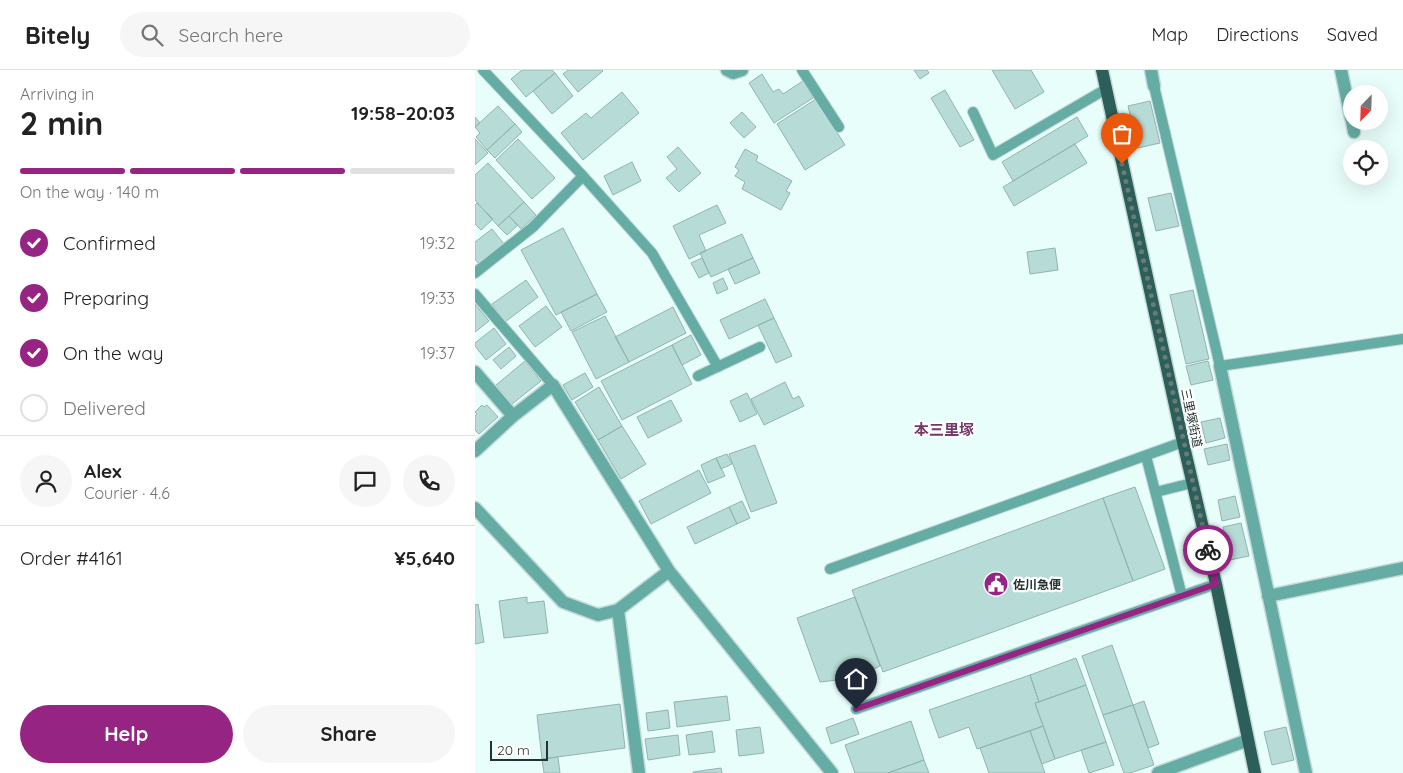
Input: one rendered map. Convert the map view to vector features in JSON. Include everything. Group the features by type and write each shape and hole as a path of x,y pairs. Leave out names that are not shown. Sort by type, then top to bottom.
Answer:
{"main road":[{"name":"三里塚街道","path":"1102,70 1192,484 1216,584 1255,773"}],"street":[{"path":"727,70 733,72 742,70"},
{"path":"1151,70 1154,86"},
{"path":"1341,70 1344,85"},
{"path":"1220,366 1306,773"},
{"path":"475,372 513,416"},
{"path":"475,451 513,416 553,385 669,571 832,773"},
{"path":"475,508 563,602 598,615 618,610 669,571"},
{"path":"1268,596 1403,568"},
{"path":"618,610 639,773"},
{"path":"1158,773 1247,740"}],"lane":[{"path":"483,70 583,176 652,253 717,367"},
{"path":"802,70 839,127"},
{"path":"1154,86 1220,366 1403,339"},
{"path":"973,112 993,155 1106,89"},
{"path":"475,273 533,227 583,176"},
{"path":"475,294 553,385"},
{"path":"698,376 760,347"},
{"path":"830,569 1183,442"},
{"path":"1146,456 1182,596"},
{"path":"1156,492 1192,484"},
{"path":"856,709 1216,584"}],"building":[{"path":"522,70 552,70 555,73 526,97 511,79"},
{"path":"568,70 603,71 578,92 563,74"},
{"path":"914,70 927,70 929,73 920,79"},
{"path":"992,70 1031,70 1044,92 1015,109"},
{"path":"555,73 573,96 552,114 533,91"},
{"path":"762,74 773,92 779,89 783,94 803,81 813,98 774,123 749,83"},
{"path":"945,90 974,140 960,147 931,98"},
{"path":"622,92 639,113 583,160 561,133 586,113 591,118"},
{"path":"816,99 845,145 805,170 777,124"},
{"path":"1150,101 1160,143 1138,148 1128,106"},
{"path":"498,106 515,124 487,150 476,137 480,133 475,127"},
{"path":"742,112 756,127 744,138 730,123"},
{"path":"475,117 480,123 475,127"},
{"path":"1077,117 1088,136 1013,181 1002,162"},
{"path":"515,124 522,132 495,158 487,150"},
{"path":"475,139 488,153 475,165"},
{"path":"518,139 555,178 532,199 496,160"},
{"path":"1075,144 1087,163 1014,206 1003,187"},
{"path":"678,147 701,173 679,192 666,178 677,169 667,157"},
{"path":"745,149 758,156 756,161 792,181 786,191 790,193 781,210 742,189 745,182 735,176 739,170 735,167"},
{"path":"632,162 641,181 613,195 604,176"},
{"path":"488,163 524,202 498,226 475,200 475,175"},
{"path":"1171,193 1179,226 1156,231 1148,198"},
{"path":"524,202 536,215 521,229 509,216"},
{"path":"477,203 493,219 481,230 475,224 475,205"},
{"path":"717,205 726,223 699,235 706,251 689,259 673,226"},
{"path":"509,216 518,225 507,235 498,226"},
{"path":"563,228 597,294 556,315 521,250"},
{"path":"492,229 504,244 479,264 475,259 475,242"},
{"path":"742,234 753,258 711,277 700,253"},
{"path":"1055,248 1058,270 1030,274 1027,252"},
{"path":"702,258 709,273 699,278 691,263"},
{"path":"753,258 760,273 735,284 728,269"},
{"path":"723,278 728,289 717,294 713,283"},
{"path":"526,280 538,297 505,322 492,304"},
{"path":"1193,290 1209,359 1186,364 1170,295"},
{"path":"597,294 607,312 571,331 561,312"},
{"path":"765,299 774,318 729,339 720,320"},
{"path":"475,304 489,321 475,332"},
{"path":"546,306 562,327 535,347 519,326"},
{"path":"673,307 686,333 629,362 615,337"},
{"path":"605,316 629,362 596,379 572,332"},
{"path":"774,318 792,356 776,363 758,325"},
{"path":"494,328 506,344 486,360 475,346 475,343"},
{"path":"691,335 701,355 682,365 672,345"},
{"path":"672,345 692,384 622,420 601,381"},
{"path":"509,347 516,356 501,369 493,360"},
{"path":"525,361 541,381 512,404 496,385"},
{"path":"1208,361 1213,380 1191,385 1186,366"},
{"path":"585,373 593,387 572,400 563,385"},
{"path":"785,382 793,399 799,396 804,406 764,425 751,399"},
{"path":"599,387 622,426 598,440 575,402"},
{"path":"747,393 757,414 740,422 730,401"},
{"path":"671,400 682,421 648,438 637,417"},
{"path":"482,405 484,407 487,405 498,417 479,434 475,430 475,416 477,414 475,412"},
{"path":"1220,418 1225,438 1206,443 1201,422"},
{"path":"622,426 646,464 621,479 598,440"},
{"path":"1227,444 1230,460 1208,465 1204,449"},
{"path":"755,445 777,503 751,512 729,454"},
{"path":"727,454 732,464 721,469 716,458"},
{"path":"716,458 725,476 708,483 701,465"},
{"path":"699,470 711,493 651,524 639,501"},
{"path":"1135,487 1165,569 1133,581 1103,498"},
{"path":"1235,496 1240,517 1222,521 1218,500"},
{"path":"1103,498 1133,581 883,672 852,590"},
{"path":"742,501 750,518 737,524 729,507"},
{"path":"729,507 737,524 695,544 687,527"},
{"path":"1241,523 1249,556 1230,560 1223,527"},
{"path":"527,597 527,603 544,601 548,633 504,638 499,601"},
{"path":"855,597 880,666 854,678 820,682 797,618"},
{"path":"478,604 484,642 475,644 475,605"},
{"path":"1112,645 1133,705 1103,715 1082,656"},
{"path":"1076,658 1086,685 1039,702 1030,675"},
{"path":"1030,675 1039,702 1035,703 1043,726 977,749 969,727 939,738 929,710"},
{"path":"1086,685 1106,742 1055,759 1035,703"},
{"path":"727,696 730,720 677,727 674,702"},
{"path":"1144,701 1159,744 1148,748 1133,705"},
{"path":"620,704 625,748 542,759 537,715"},
{"path":"1133,705 1154,765 1130,773 1124,773 1103,715"},
{"path":"668,710 670,728 648,731 646,713"},
{"path":"853,718 859,734 831,744 826,728"},
{"path":"911,721 924,760 888,773 855,773 845,745"},
{"path":"1043,726 1055,759 1042,764 1030,731"},
{"path":"760,727 764,753 739,756 736,730"},
{"path":"1286,727 1294,760 1272,765 1264,732"},
{"path":"712,731 715,752 689,755 686,735"},
{"path":"1030,731 1045,773 989,773 980,748"},
{"path":"678,735 680,755 648,760 645,739"},
{"path":"1106,742 1114,765 1089,773 1081,750"},
{"path":"558,757 560,773 544,773 542,759"},
{"path":"924,760 929,773 888,773"},
{"path":"721,768 722,773 693,773 693,772"}],"way so far":[{"path":"1122,164 1208,550"}],"place":[{"name":"佐川急便","path":"996,584"}],"district":[{"name":"本三里塚","path":"944,429"}],"route":[{"path":"856,709 1216,584 1208,550"}]}
